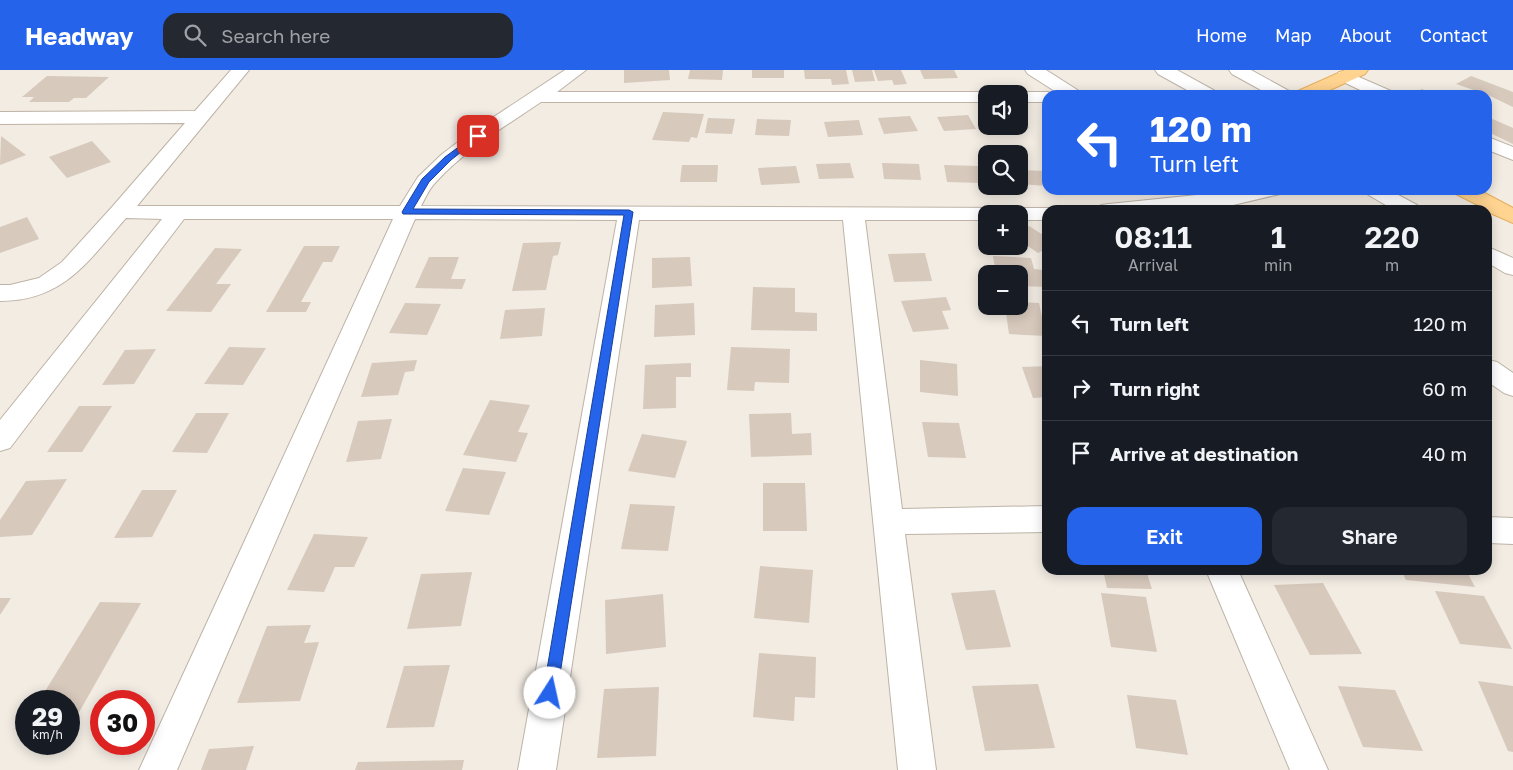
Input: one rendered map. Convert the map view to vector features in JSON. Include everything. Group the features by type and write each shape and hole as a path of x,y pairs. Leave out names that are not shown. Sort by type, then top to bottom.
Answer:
{"main road":[{"path":"1315,90 1352,73"},
{"path":"1471,195 1490,205"},
{"path":"1492,206 1513,217"}],"street":[{"path":"0,293 10,293 47,284 70,267 120,212 240,70"},
{"path":"158,770 407,212 425,181 448,159 535,97 577,70"},
{"path":"1034,70 1065,90"},
{"path":"1164,70 1200,90"},
{"path":"1238,70 1274,90"},
{"path":"1352,73 1378,90"},
{"path":"535,97 978,97"},
{"path":"1028,97 1042,97"},
{"path":"0,118 201,117"},
{"path":"1492,145 1513,154"},
{"path":"1172,205 1234,200 1254,195"},
{"path":"1383,195 1400,205"},
{"path":"0,440 179,211"},
{"path":"120,212 1042,214"},
{"path":"538,770 629,212"},
{"path":"853,213 917,770"},
{"path":"1492,256 1513,268"},
{"path":"1492,372 1513,386"},
{"path":"888,522 1042,519"},
{"path":"1492,530 1513,531"},
{"path":"1224,575 1309,770"}],"building":[{"path":"624,70 669,70 670,80 624,83"},
{"path":"690,70 723,70 722,80 688,79"},
{"path":"752,70 784,70 784,78 752,78"},
{"path":"804,70 846,70 849,84 832,85 831,79 805,79"},
{"path":"852,70 872,70 875,81 855,82"},
{"path":"874,70 901,70 907,84 894,85 892,80 878,81"},
{"path":"920,70 954,70 958,78 924,79"},
{"path":"47,76 109,77 86,98 74,98 69,102 29,102 34,97 22,97"},
{"path":"1471,76 1513,92 1513,107 1492,97 1492,90 1473,90 1456,84"},
{"path":"663,112 704,114 697,138 691,137 689,142 652,140"},
{"path":"968,115 976,129 944,131 937,117"},
{"path":"910,116 918,131 884,134 878,118"},
{"path":"708,118 735,119 732,134 705,133"},
{"path":"757,119 791,120 789,136 755,135"},
{"path":"1492,119 1513,128 1513,144 1492,134"},
{"path":"859,120 863,135 828,137 824,122"},
{"path":"1,136 26,155 0,165"},
{"path":"92,141 111,162 67,178 49,157"},
{"path":"850,163 854,178 819,179 816,164"},
{"path":"882,163 919,164 921,180 884,179"},
{"path":"682,165 718,165 717,182 680,182"},
{"path":"944,165 978,166 978,183 947,182"},
{"path":"796,166 800,183 761,185 758,168"},
{"path":"1028,170 1042,171 1042,186 1028,185"},
{"path":"27,217 39,239 0,253 0,227"},
{"path":"1029,226 1042,234 1042,251 1038,253 1028,246"},
{"path":"561,242 558,255 553,256 546,290 512,291 523,243"},
{"path":"304,246 340,246 332,262 323,262 301,302 311,302 306,312 266,312"},
{"path":"215,248 242,249 216,284 231,284 211,312 166,311"},
{"path":"925,253 932,281 894,282 888,254"},
{"path":"993,256 1031,258 1034,269 1042,270 1042,287 1028,286 1028,265 994,265"},
{"path":"429,257 459,257 451,279 466,279 462,289 415,288"},
{"path":"690,257 692,286 652,288 652,258"},
{"path":"753,287 795,288 795,312 817,313 817,331 751,330"},
{"path":"946,297 951,310 942,311 949,329 913,332 901,301"},
{"path":"1028,302 1039,303 1042,317 1042,336 1009,334 1006,315 1028,315"},
{"path":"405,303 441,304 427,335 389,333"},
{"path":"694,303 695,335 654,337 655,305"},
{"path":"545,308 542,336 500,339 505,310"},
{"path":"229,347 266,348 243,385 204,384"},
{"path":"731,347 790,349 789,383 755,382 754,391 727,390"},
{"path":"156,349 134,384 102,385 125,350"},
{"path":"417,360 414,371 405,372 398,395 361,397 372,363"},
{"path":"920,360 957,364 958,396 920,392"},
{"path":"691,363 691,377 676,377 676,408 643,409 645,365"},
{"path":"1042,366 1042,397 1033,398 1022,367"},
{"path":"490,400 530,405 518,432 528,433 516,462 463,455"},
{"path":"79,406 112,406 82,452 47,452"},
{"path":"196,413 229,413 207,453 172,452"},
{"path":"791,413 792,434 811,433 812,455 751,457 749,414"},
{"path":"392,419 381,459 346,462 358,421"},
{"path":"922,422 959,423 966,458 928,457"},
{"path":"642,434 687,441 675,478 628,471"},
{"path":"463,468 506,472 489,515 445,511"},
{"path":"67,479 32,535 0,537 0,520 26,481"},
{"path":"763,483 805,483 807,531 763,531"},
{"path":"142,490 177,490 152,537 114,538"},
{"path":"630,504 675,506 668,551 621,549"},
{"path":"314,534 368,537 354,567 335,567 324,592 287,590"},
{"path":"760,566 813,570 809,623 754,618"},
{"path":"472,572 461,626 407,629 421,574"},
{"path":"1104,575 1148,575 1152,589 1107,588"},
{"path":"1404,575 1469,575 1475,587 1406,580"},
{"path":"1323,583 1362,654 1310,655 1274,585"},
{"path":"995,590 1011,647 966,650 951,593"},
{"path":"1435,591 1484,596 1512,649 1460,644"},
{"path":"1101,593 1146,597 1157,652 1111,647"},
{"path":"663,594 666,647 606,654 605,600"},
{"path":"0,598 11,598 0,615"},
{"path":"100,602 141,603 80,711 80,690 46,690"},
{"path":"311,625 304,643 319,642 300,701 237,703 267,626"},
{"path":"759,653 816,657 815,698 795,697 794,721 753,717"},
{"path":"450,665 434,727 386,728 404,666"},
{"path":"1478,681 1513,686 1513,752 1508,751"},
{"path":"1038,684 1055,748 985,751 972,686"},
{"path":"1338,686 1395,690 1423,751 1363,747"},
{"path":"659,687 656,756 597,758 604,689"},
{"path":"1127,695 1176,700 1188,755 1136,748"},
{"path":"254,746 246,770 201,770 209,749"},
{"path":"464,760 462,770 355,770 358,762"}],"route":[{"path":"478,136 448,159 425,181 407,212 629,212 550,693"}]}
